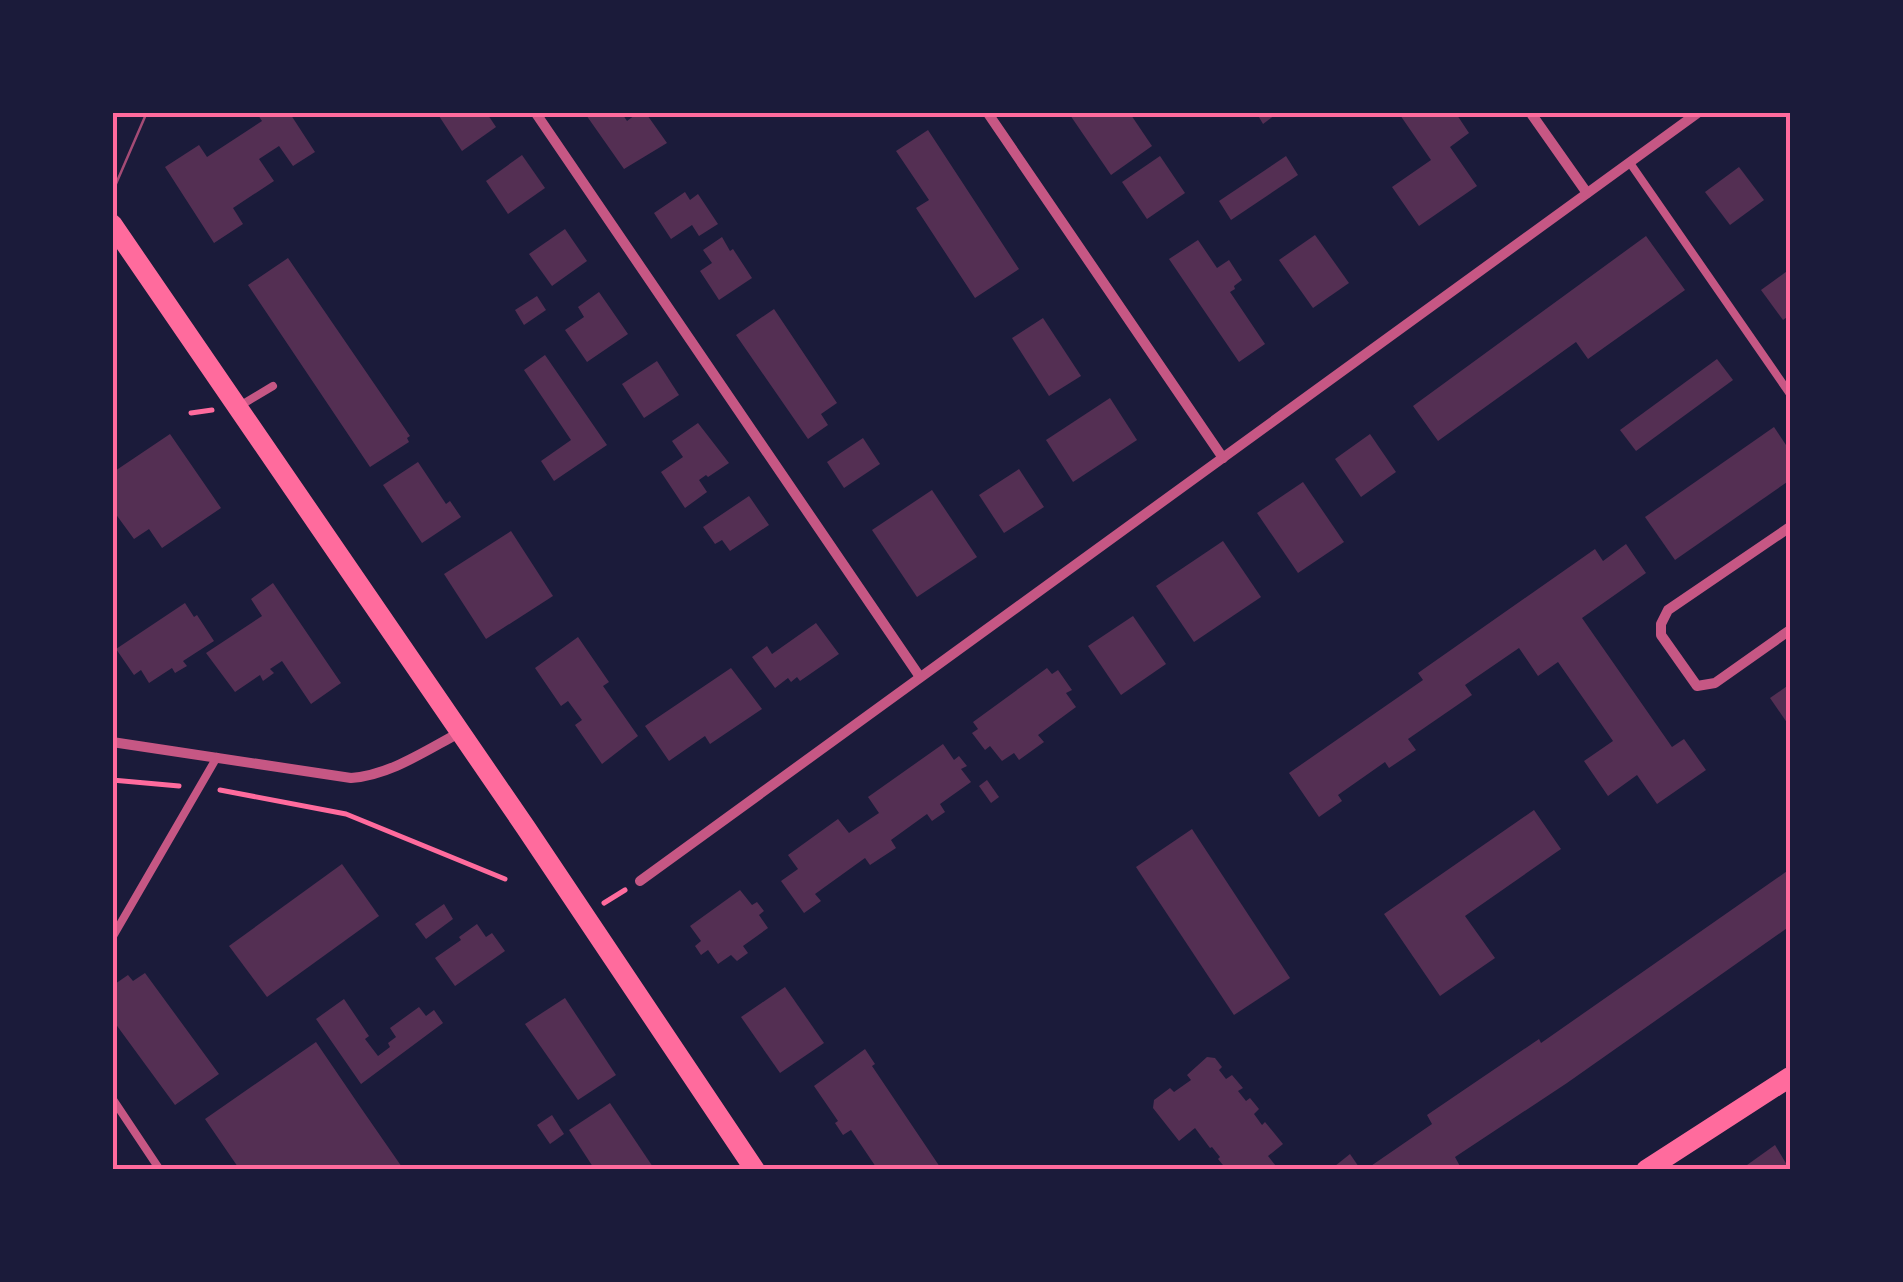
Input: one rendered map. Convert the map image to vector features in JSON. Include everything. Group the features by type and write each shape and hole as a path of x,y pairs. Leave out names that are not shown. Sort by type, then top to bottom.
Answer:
{"main road":[{"path":"112,224 755,1170"},
{"path":"1646,1170 1790,1077"}],"street":[{"path":"535,112 920,677"},
{"path":"987,112 1223,458"},
{"path":"1530,112 1587,194"},
{"path":"640,881 1698,112"},
{"path":"1790,527 1668,610 1661,635 1697,686 1714,683 1790,630"},
{"path":"112,742 338,777 363,777 396,766 459,732"}],"lane":[{"path":"1630,162 1790,394"},
{"path":"238,407 273,386"},
{"path":"112,938 216,757"},
{"path":"112,1098 160,1170"}],"path":[{"path":"112,780 250,794 346,814 505,879"}],"building":[{"path":"256,112 289,112 315,152 293,166 279,146 259,159 274,181 233,208 243,224 214,243 165,167 199,145 207,157 262,121"},
{"path":"445,112 486,112 496,127 462,151 439,116"},
{"path":"584,112 626,112 623,115 627,121 645,112 667,143 624,169"},
{"path":"1068,112 1129,112 1152,146 1111,175"},
{"path":"1256,112 1279,112 1263,124"},
{"path":"1398,112 1455,112 1469,133 1450,147 1477,186 1419,226 1392,187 1431,160"},
{"path":"928,130 1019,269 975,298 916,208 929,200 896,151"},
{"path":"522,155 545,188 508,214 486,181"},
{"path":"1160,156 1185,193 1147,219 1122,182"},
{"path":"1286,156 1298,175 1231,220 1219,201"},
{"path":"1739,167 1764,200 1730,225 1705,192"},
{"path":"685,192 690,200 698,194 718,224 699,236 692,225 671,239 654,213"},
{"path":"565,229 587,261 552,286 529,254"},
{"path":"1315,235 1349,283 1313,308 1279,260"},
{"path":"1646,236 1685,290 1588,359 1576,342 1438,441 1413,406"},
{"path":"722,237 752,278 719,300 700,271 712,263 703,250"},
{"path":"1198,240 1217,268 1229,260 1242,280 1230,292 1265,344 1239,362 1169,259"},
{"path":"288,258 410,436 409,442 370,467 248,285"},
{"path":"1790,269 1790,315 1783,320 1761,290"},
{"path":"599,292 628,334 587,362 565,330 584,317 578,307"},
{"path":"537,296 546,310 524,325 515,310"},
{"path":"774,309 837,403 821,414 828,425 808,439 736,335"},
{"path":"1043,318 1081,376 1049,396 1012,338"},
{"path":"545,355 607,445 554,481 541,461 571,440 524,370"},
{"path":"1717,359 1733,380 1636,451 1620,430"},
{"path":"657,361 679,395 644,418 622,384"},
{"path":"1110,398 1137,440 1073,482 1046,440"},
{"path":"698,423 729,463 699,480 707,492 685,508 661,472 683,457 672,441"},
{"path":"1774,427 1790,451 1790,480 1675,560 1645,517"},
{"path":"170,434 221,508 162,548 149,529 134,539 112,509 112,473"},
{"path":"1370,434 1396,472 1361,497 1335,459"},
{"path":"863,438 880,464 844,488 827,462"},
{"path":"418,462 446,504 450,501 461,517 422,543 383,485"},
{"path":"1019,469 1044,507 1004,533 979,495"},
{"path":"1303,482 1344,542 1298,573 1257,513"},
{"path":"932,490 977,557 917,597 872,530"},
{"path":"749,496 769,525 730,551 722,540 715,544 703,527"},
{"path":"511,531 553,596 486,639 444,574"},
{"path":"1223,541 1261,597 1194,642 1156,586"},
{"path":"1626,544 1646,573 1582,618 1672,747 1684,739 1706,770 1657,804 1637,775 1608,796 1584,761 1613,741 1558,662 1538,676 1519,648 1465,685 1472,695 1408,739 1416,750 1389,768 1385,762 1338,795 1342,801 1319,817 1289,773 1423,680 1418,673 1595,549 1603,561"},
{"path":"273,583 341,683 311,704 282,661 270,669 274,673 263,681 260,675 235,692 206,653 262,616 251,599"},
{"path":"185,603 214,641 183,661 187,666 175,673 172,668 149,683 141,670 134,675 116,649"},
{"path":"1133,616 1166,664 1121,695 1088,646"},
{"path":"816,623 839,654 800,681 797,677 791,682 788,678 775,688 752,657 767,646 772,654"},
{"path":"578,637 609,682 603,686 638,736 602,764 575,725 582,720 568,701 561,706 535,668"},
{"path":"731,668 762,709 710,744 705,736 669,761 645,726"},
{"path":"1047,668 1052,674 1058,670 1072,690 1066,693 1076,707 1038,735 1044,742 1019,760 1014,753 1002,761 990,746 985,750 972,733 978,729 973,722"},
{"path":"1790,684 1790,727 1770,698"},
{"path":"943,744 954,760 959,756 967,766 961,769 971,782 940,804 945,812 932,821 927,814 891,840 896,848 870,865 865,858 815,894 821,901 804,913 781,881 798,869 788,855 838,819 849,833 879,813 868,797"},
{"path":"987,780 999,797 991,803 979,786"},
{"path":"1534,810 1561,849 1465,916 1495,958 1440,996 1384,914"},
{"path":"1192,829 1290,978 1234,1015 1136,867"},
{"path":"342,864 379,916 267,997 229,946"},
{"path":"1790,869 1790,926 1455,1157 1462,1170 1365,1170 1432,1124 1427,1115 1539,1039 1541,1043"},
{"path":"740,890 752,905 757,902 764,911 759,915 768,928 743,946 748,953 737,961 731,955 718,964 708,950 701,955 695,946 701,941 690,926"},
{"path":"444,904 453,919 426,939 415,924"},
{"path":"477,924 486,937 492,933 505,951 455,986 435,958"},
{"path":"145,973 219,1074 175,1105 112,1019 112,986 128,975 133,981"},
{"path":"785,987 824,1043 780,1073 741,1017"},
{"path":"565,998 616,1075 578,1100 525,1024"},
{"path":"344,999 378,1056 396,1037 390,1028 419,1007 426,1016 434,1010 443,1023 361,1084 316,1019"},
{"path":"316,1042 404,1170 279,1170 276,1166 270,1170 240,1170 205,1119"},
{"path":"865,1049 875,1064 872,1066 942,1170 878,1170 851,1130 843,1135 835,1123 838,1121 814,1086"},
{"path":"1207,1057 1215,1058 1226,1079 1232,1075 1243,1088 1238,1091 1259,1109 1254,1114 1262,1125 1265,1122 1283,1144 1268,1156 1279,1170 1227,1170 1195,1128 1179,1141 1153,1108 1154,1100 1170,1088 1174,1092 1191,1080 1187,1075"},
{"path":"610,1103 655,1170 595,1170 569,1130"},
{"path":"552,1115 564,1134 550,1144 537,1125"},
{"path":"1775,1145 1790,1170 1740,1170"},
{"path":"1350,1154 1361,1170 1338,1170 1335,1166"}],"tram line":[{"path":"112,193 147,112"}]}
